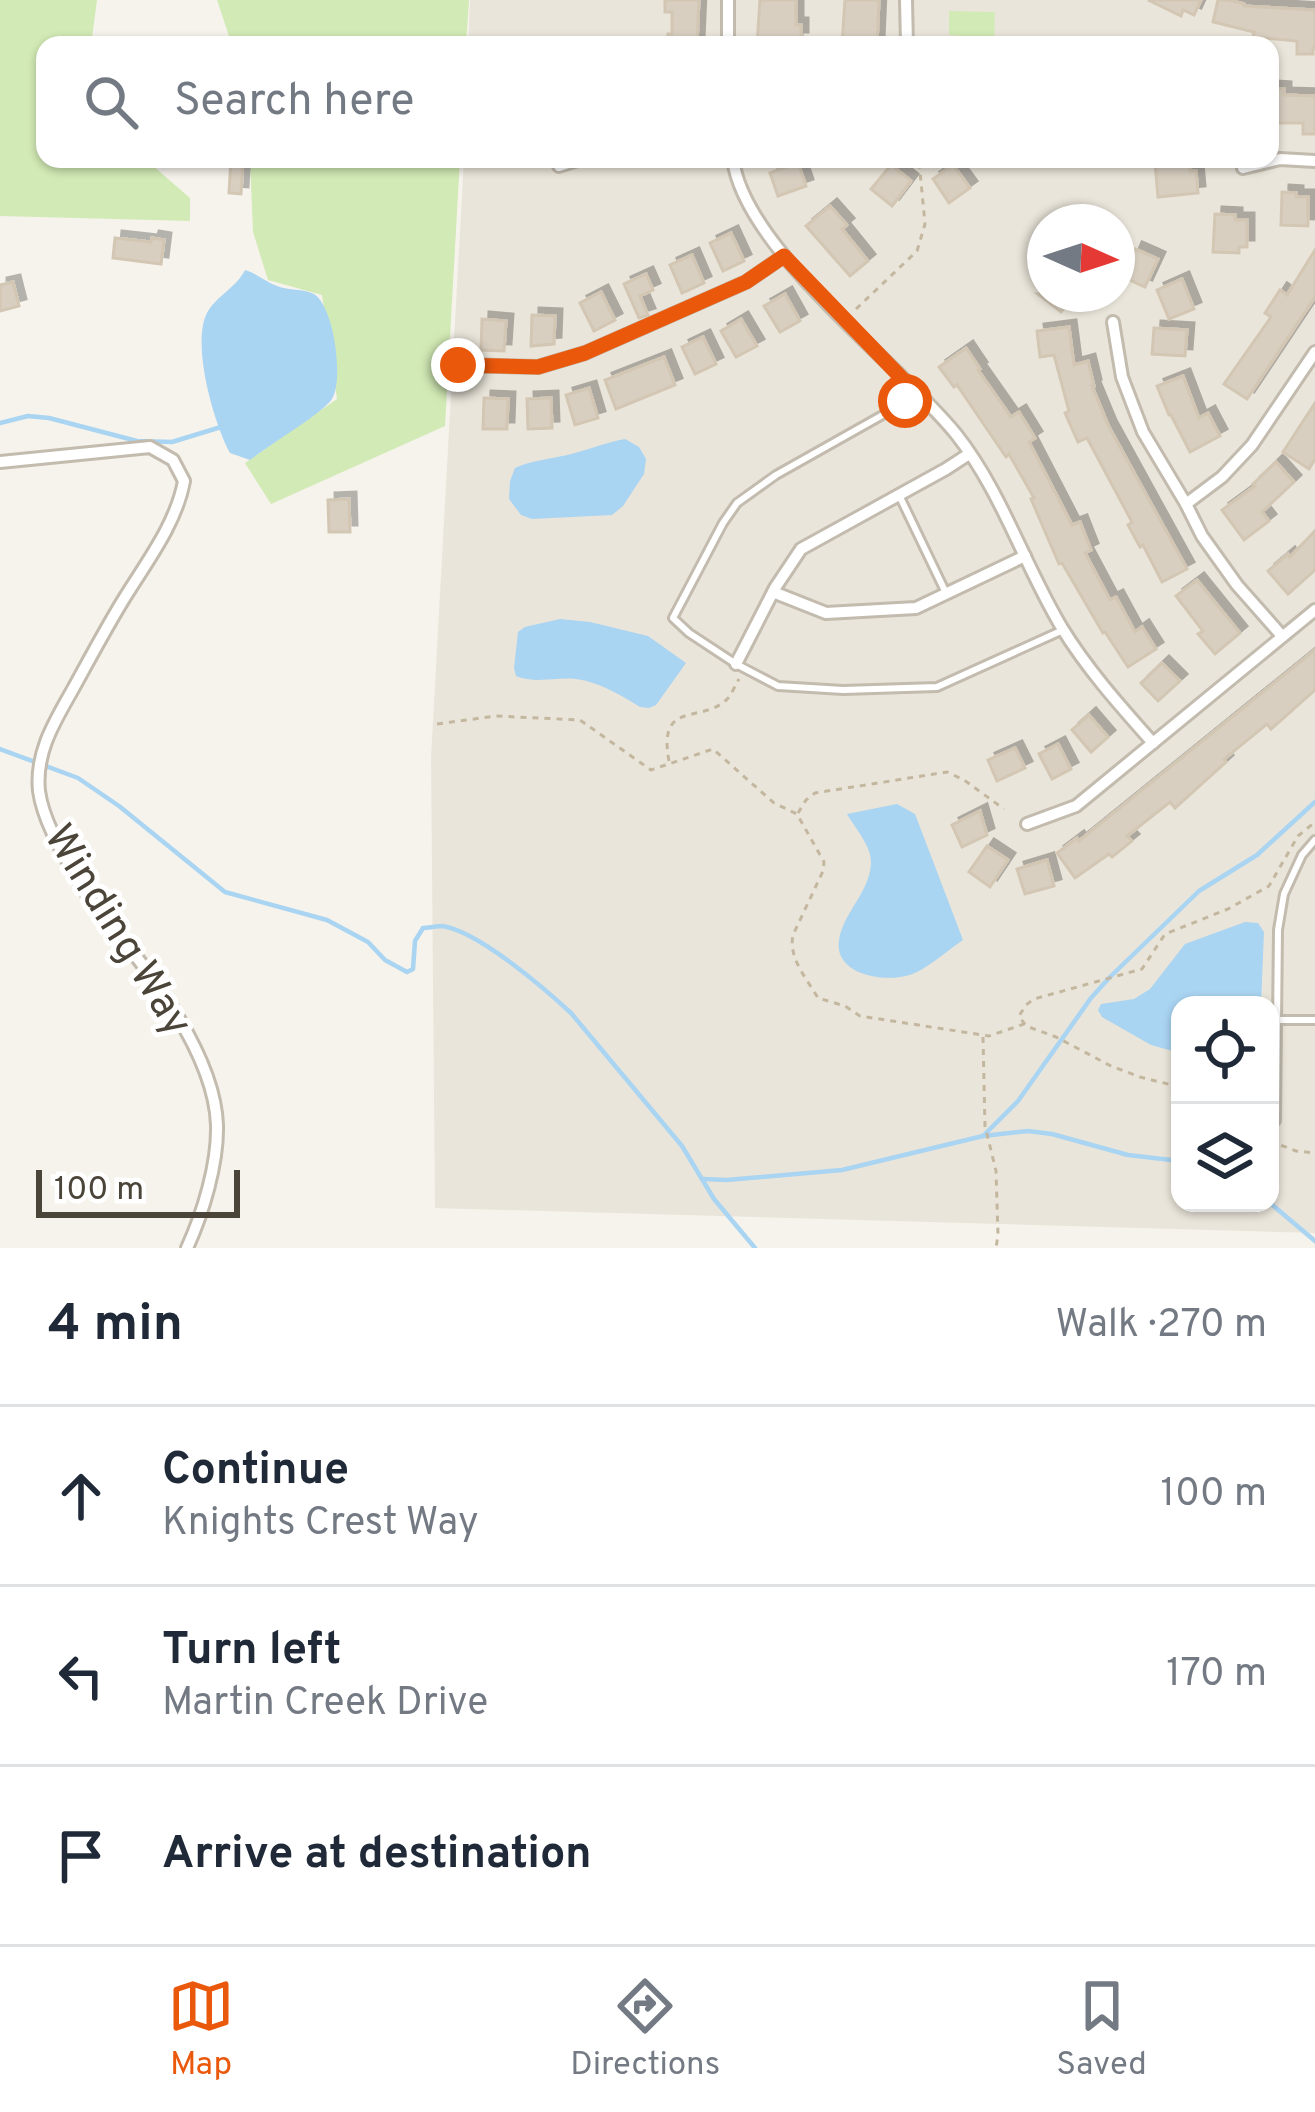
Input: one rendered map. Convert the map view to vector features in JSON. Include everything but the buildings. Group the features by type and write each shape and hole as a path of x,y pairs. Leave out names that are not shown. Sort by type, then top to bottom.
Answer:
{"street":[{"path":"728,0 728,36"},
{"path":"906,0 907,36"},
{"path":"1279,159 1315,161"},
{"path":"735,168 755,216 784,256 956,435 994,494 1063,630 1153,743"},
{"path":"458,365 538,367 585,353 746,282 784,256"},
{"path":"1113,322 1122,377 1143,432 1202,536 1282,637"},
{"path":"1186,504 1222,477 1252,445 1315,352"},
{"name":"Winding Way","path":"0,462 149,447 173,460 184,481 170,523 46,739 39,778 46,816 72,868 103,919 131,949 183,1024 202,1064 217,1124 200,1222 187,1248"},
{"path":"736,664 801,549 968,454"},
{"path":"773,592 826,613 916,608 1024,556"},
{"path":"1027,824 1076,806 1315,610"}],"lane":[{"path":"916,393 737,503 673,618 688,633 778,686 843,690 937,687 1063,630"},
{"path":"899,495 946,592"},
{"path":"1277,996 1284,894 1302,855 1315,840"},
{"path":"1279,1020 1315,1020"}],"path":[{"path":"856,309 917,251 925,224 920,168"},
{"path":"670,763 667,738 674,722 717,706 730,696 740,678"},
{"path":"437,724 496,716 580,720 651,770 713,749 774,803 797,814 824,862 790,945 818,998 860,1016 983,1035 1024,1024"},
{"path":"797,814 815,793 946,772 1004,809"},
{"path":"1171,1085 1140,1077 1024,1024 1021,1010 1034,999 1142,969 1166,934 1269,886 1298,836 1315,822"},
{"path":"983,1035 986,1126 996,1171 996,1248"},
{"path":"1279,1144 1315,1153"}],"shaded area":[{"path":"470,0 1315,0 1315,1233 435,1208 431,757 464,168 1279,168 1279,36 468,36"}],"green space":[{"path":"0,0 97,0 92,36 36,36 36,168 155,168 190,198 190,221 0,216"},
{"path":"217,0 469,0 467,36 229,36"},
{"path":"949,11 995,12 994,36 949,35"},
{"path":"250,168 459,168 445,426 271,504 245,463 337,399 322,295 268,280 253,232"}],"water":[{"path":"245,270 277,286 314,294 332,327 337,361 332,399 250,460 230,453 224,440 211,404 202,344 207,313"},
{"path":"625,439 639,447 646,459 644,474 612,515 532,519 521,515 509,499 515,468"},
{"path":"560,619 648,636 686,663 649,708 585,681 516,676 518,632"},
{"path":"897,804 915,814 963,940 917,972 893,978 854,970 840,953 839,940 871,863 866,844 847,814"},
{"path":"1245,922 1258,923 1264,932 1261,996 1171,996 1171,1051 1151,1045 1102,1017 1101,1004 1134,999 1150,989 1185,944"}],"waterway":[{"path":"0,423 28,416 49,418 137,441 172,442 221,427"},
{"path":"0,749 78,778 225,892 327,920 368,942 385,960 407,972 413,969 415,941 423,928 457,930 492,949 571,1013 682,1146 714,1199 755,1248"},
{"path":"983,1136 1018,1101 1110,977 1199,891 1257,855 1315,802"},
{"path":"703,1179 842,1170 983,1136 1028,1131 1128,1155 1171,1160"},
{"path":"1279,1211 1315,1241"}],"route":[{"path":"458,365 538,367 585,353 746,282 784,256 916,393 905,401"}]}
